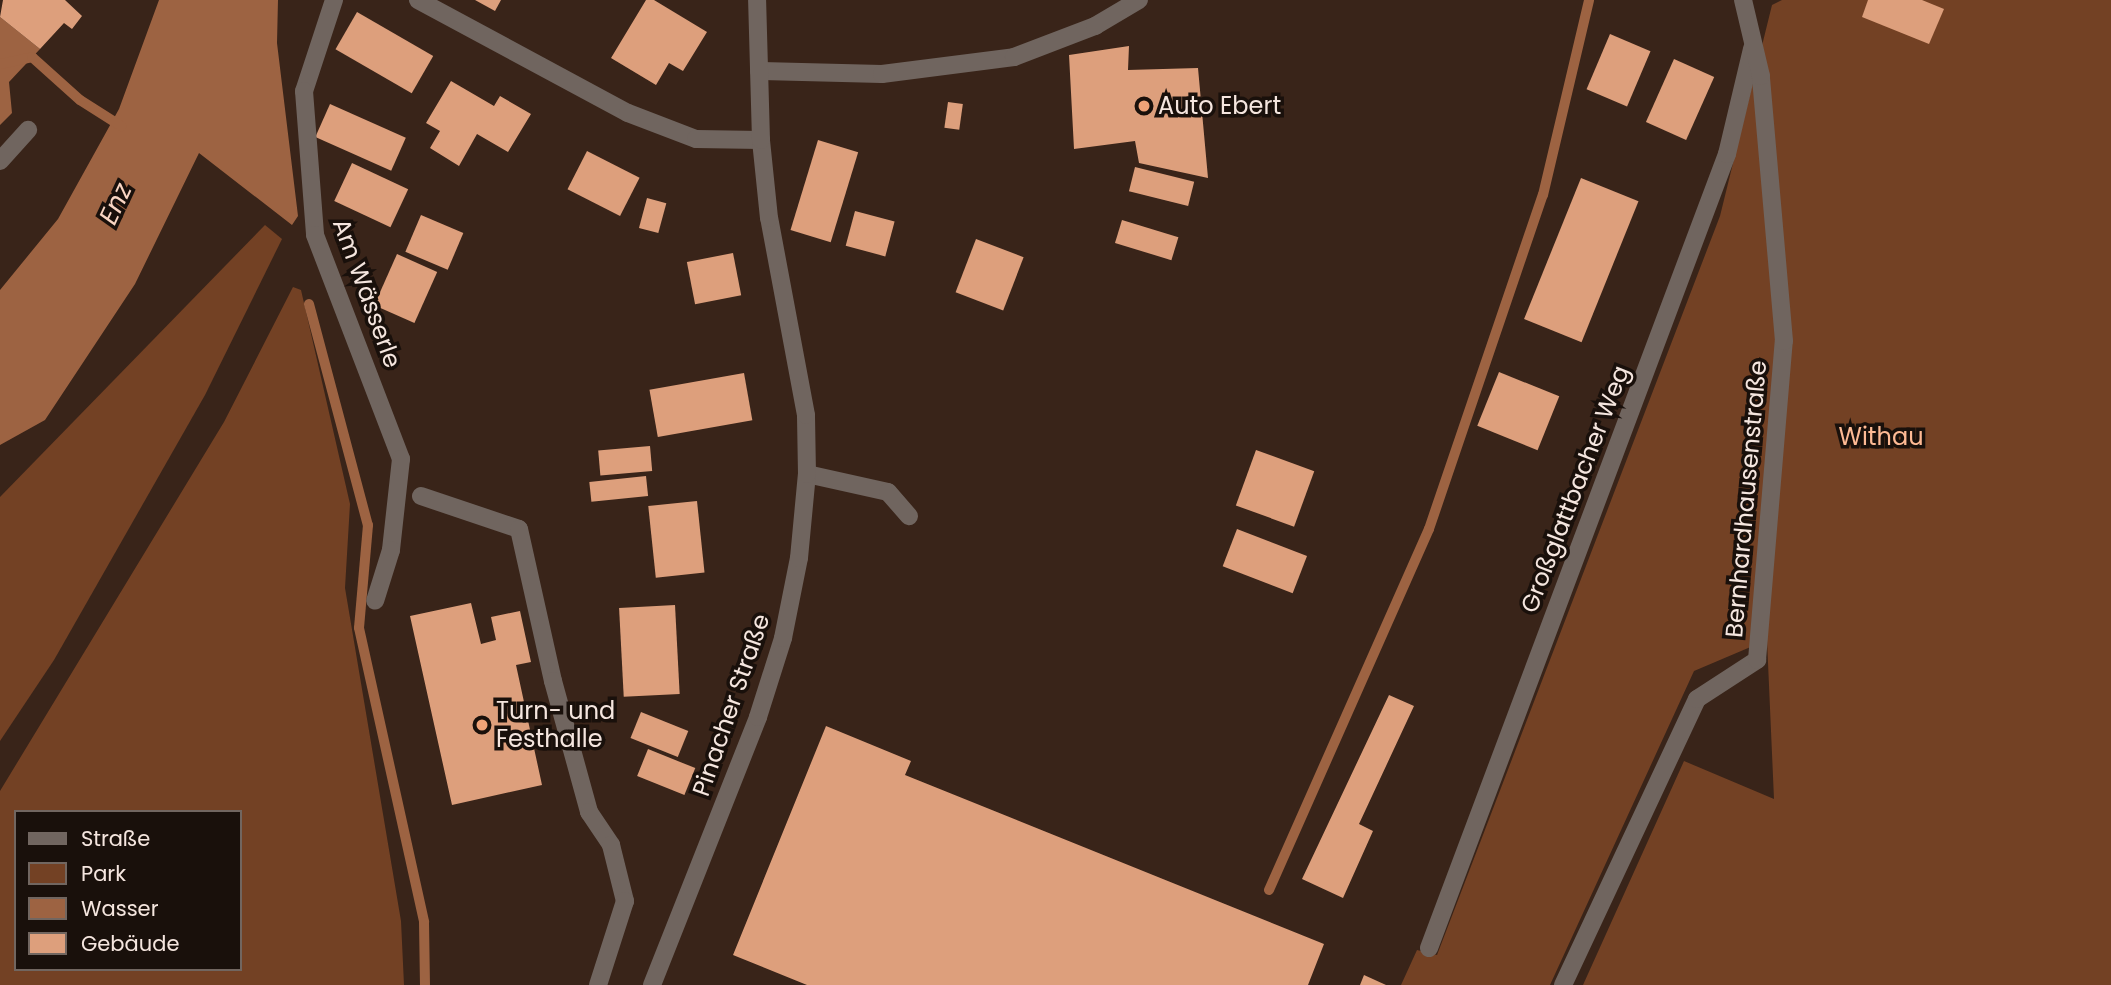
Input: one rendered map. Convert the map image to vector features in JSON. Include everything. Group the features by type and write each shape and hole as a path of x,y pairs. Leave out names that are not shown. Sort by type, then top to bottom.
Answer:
{"street":[{"name":"Am Wässerle","path":"334,0 303,91 315,235 401,459 391,550 375,601"},
{"path":"418,0 628,113 696,139 761,140"},
{"name":"Pinacher Straße","path":"652,985 758,717 783,638 799,558 807,474 806,415 769,218 761,140 757,0"},
{"path":"759,71 882,74 1014,57 1095,26 1139,0"},
{"name":"Bernhardhausenstraße","path":"1563,985 1697,699 1757,660 1784,341 1760,76 1743,0"},
{"name":"Großglattbacher Weg","path":"1429,948 1727,155 1753,45"},
{"path":"0,161 28,130"},
{"path":"807,474 888,492 909,516"},
{"path":"421,496 519,529 589,812 611,845 625,901 598,985"}],"green space":[{"name":"Withau","path":"1782,0 2111,0 2111,985 1583,985 1684,761 1774,799 1767,640 1694,671 1550,985 1401,985 1417,950 1437,955 1720,216 1772,5"},
{"path":"265,225 282,239 205,395 54,660 0,741 0,497"},
{"path":"293,287 301,290 350,504 345,588 401,921 404,985 0,985 0,791 224,422"}],"water":[{"name":"Enz","path":"159,0 278,0 277,43 298,216 292,225 199,153 135,284 45,420 0,445 0,290 58,219 119,109"},
{"path":"0,17 40,49 9,82 12,113 0,125"}],"building":[{"path":"3,0 65,0 82,16 72,29 64,23 40,49 0,17"},
{"path":"475,0 501,0 495,11"},
{"path":"646,0 654,0 707,32 683,71 669,63 656,85 611,58"},
{"path":"1868,0 1922,0 1944,9 1929,44 1862,17"},
{"path":"357,12 433,56 412,93 336,49"},
{"path":"1610,34 1651,51 1627,106 1587,89"},
{"path":"1129,46 1128,70 1198,68 1208,178 1139,163 1135,141 1074,149 1069,55"},
{"path":"1674,59 1714,77 1686,140 1646,122"},
{"path":"451,81 494,106 500,96 531,114 508,152 477,134 459,166 430,148 440,131 426,123"},
{"path":"948,102 963,104 959,130 944,128"},
{"path":"330,104 406,138 391,171 315,137"},
{"path":"818,140 858,152 831,242 791,230"},
{"path":"587,151 640,178 620,216 567,189"},
{"path":"352,163 408,189 390,227 334,201"},
{"path":"1135,167 1194,182 1188,206 1129,191"},
{"path":"1581,178 1638,201 1582,342 1524,319"},
{"path":"647,198 666,203 658,233 639,228"},
{"path":"855,211 895,222 885,256 846,246"},
{"path":"421,215 463,233 448,270 405,252"},
{"path":"1122,220 1178,237 1171,260 1115,243"},
{"path":"976,239 1024,257 1003,310 956,292"},
{"path":"733,253 741,295 695,304 687,262"},
{"path":"397,254 437,272 414,323 374,305"},
{"path":"1499,372 1559,396 1538,450 1477,426"},
{"path":"744,373 752,420 658,437 649,390"},
{"path":"650,446 652,471 600,475 598,451"},
{"path":"1256,450 1314,471 1294,527 1236,505"},
{"path":"646,476 648,496 591,502 589,482"},
{"path":"697,501 705,573 656,578 648,506"},
{"path":"1237,529 1307,556 1293,593 1223,566"},
{"name":"Turn- und Festhalle","path":"471,603 481,644 496,640 491,617 520,611 531,662 516,665 542,785 452,805 410,616"},
{"path":"675,605 680,694 624,697 619,608"},
{"path":"1389,695 1414,706 1359,824 1373,831 1343,898 1302,879"},
{"path":"641,712 688,731 678,757 631,738"},
{"path":"826,726 911,761 905,775 1324,944 1308,985 807,985 733,955"},
{"path":"648,749 695,768 684,795 637,776"},
{"path":"1364,975 1386,985 1360,985"}],"waterway":[{"path":"1269,890 1429,529 1543,195 1589,0"},
{"path":"0,64 32,57 80,100 121,126"},
{"path":"309,304 368,525 359,628 424,922 425,985"}],"place":[{"name":"Auto Ebert","path":"1144,106"},
{"name":"Turn- und Festhalle","path":"482,725"}]}
